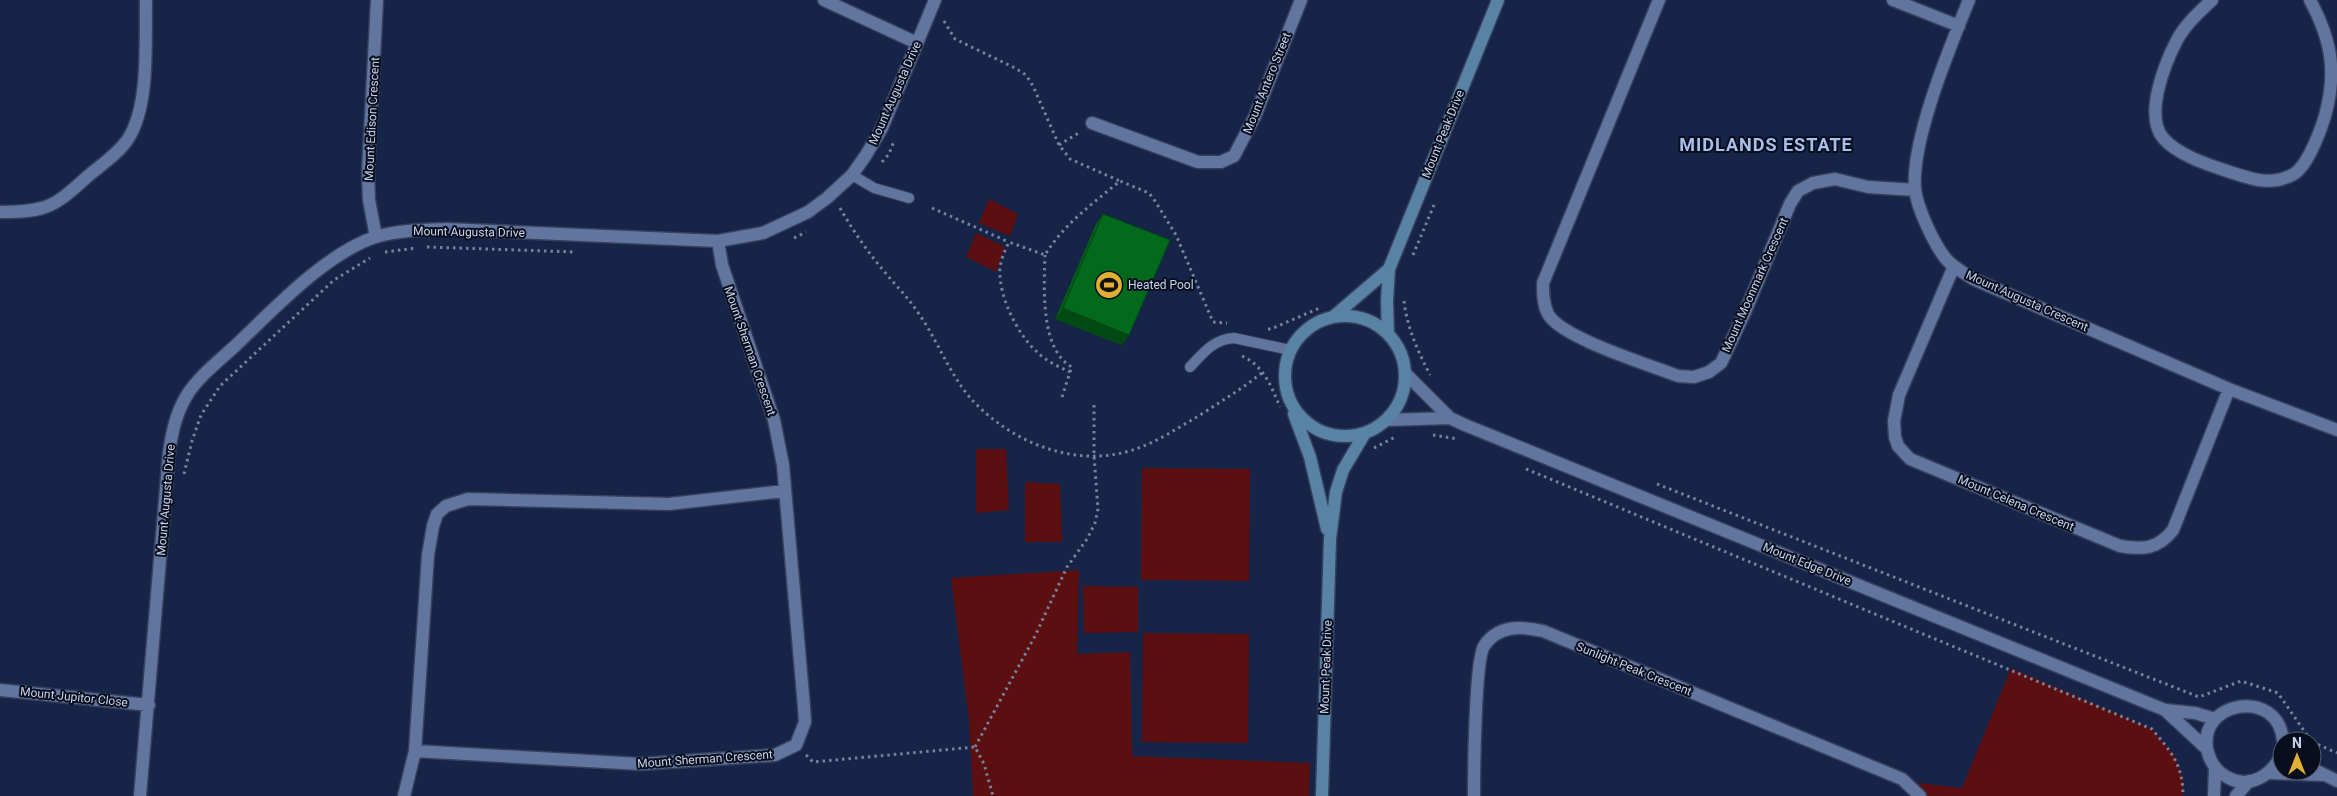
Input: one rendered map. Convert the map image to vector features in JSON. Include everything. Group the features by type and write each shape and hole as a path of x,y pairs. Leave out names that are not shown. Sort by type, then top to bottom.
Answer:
{"street":[{"path":"0,212 28,212 46,209 62,200 126,142 134,128 140,109 146,0"},
{"name":"Mount Edison Crescent","path":"376,237 369,200 368,172 377,0"},
{"path":"824,0 917,43"},
{"name":"Mount Augusta Drive","path":"140,796 169,453 179,409 203,376 270,312 334,258 376,237 415,230 447,229 718,241 764,232 808,212 827,198 852,175 866,155 882,128 935,0"},
{"name":"Mount Antero Street","path":"1092,123 1198,162 1221,162 1234,156 1255,116 1301,0"},
{"name":"Mount Peak Drive","path":"1388,334 1386,301 1389,269 1498,0"},
{"name":"Mount Moonmark Crescent","path":"1659,0 1543,283 1544,300 1548,314 1561,328 1590,342 1678,376 1694,377 1709,372 1720,363 1729,346 1790,204 1798,191 1813,183 1835,179 1868,187 1915,190"},
{"path":"1893,0 1959,26"},
{"name":"Mount Augusta Crescent","path":"1969,0 1926,119 1920,144 1915,190 1930,232 1945,258 1973,279 2229,389 2337,430"},
{"path":"2212,0 2197,14 2177,40 2156,98 2156,119 2162,136 2178,150 2210,165 2258,181 2275,181 2294,174 2307,158 2331,97 2334,70 2329,48 2310,0"},
{"name":"Mount Sherman Crescent","path":"415,751 596,764 640,764 774,755 796,745 805,722 783,465 774,420 728,283 718,241"},
{"name":"Mount Celena Crescent","path":"1954,266 1900,395 1894,421 1895,437 1898,446 1910,459 2120,546 2136,549 2152,547 2164,541 2173,530 2229,389"},
{"name":"Mount Peak Drive","path":"1330,539 1310,457 1284,378 1290,350 1307,328 1334,316 1389,269"},
{"name":"Mount Peak Drive","path":"1291,404 1301,418 1322,432 1348,436 1365,433 1386,420 1401,399 1405,373 1398,348 1388,334 1363,318 1334,316"},
{"name":"Mount Edge Drive","path":"1405,373 1450,418 2165,710 2195,713 2215,719"},
{"name":"Mount Edge Drive","path":"1386,420 1450,418"},
{"name":"Mount Peak Drive","path":"1322,796 1330,539 1336,492 1343,470 1365,433"},
{"path":"404,796 415,751 428,555 437,514 446,506 468,499 669,504 784,491"},
{"name":"Sunlight Peak Crescent","path":"1474,796 1479,668 1483,647 1494,636 1511,627 1543,631 1902,778 1920,796"},
{"name":"Mount Jupitor Close","path":"0,690 149,705"},
{"path":"2207,749 2208,733 2215,719 2222,713 2237,706 2255,707 2270,714 2280,731"},
{"name":"Mount Edge Drive","path":"2165,710 2207,749 2215,768"},
{"path":"2215,768 2227,777 2249,781"},
{"path":"2214,796 2215,768"},
{"path":"2236,796 2249,781 2270,772 2272,769"},
{"path":"2322,774 2337,781"}],"lane":[{"path":"852,175 864,183 909,198"},
{"path":"1190,367 1217,342 1225,338 1234,338 1290,350"}],"path":[{"path":"940,29 947,14"},
{"path":"944,20 955,39 1026,75 1033,86 1059,145 1070,158 1144,190 1155,201 1176,235 1213,322 1236,324"},
{"path":"1059,145 1092,123"},
{"path":"864,183 888,154 896,136"},
{"path":"1062,398 1072,367 1063,362 1052,343 1047,324 1044,255 1067,225 1120,181"},
{"path":"834,212 846,202"},
{"path":"840,208 882,270 907,296 924,321 958,382 978,406 1002,426 1024,439 1072,456 1118,454 1140,448 1170,433 1240,390 1263,372"},
{"path":"932,208 1009,242 1044,255"},
{"path":"787,241 810,230"},
{"path":"1009,242 1000,268 1004,292 1014,320 1036,351 1070,372"},
{"path":"184,475 192,441 201,415 220,386 334,280 377,253 422,247 581,252"},
{"path":"975,748 1035,636 1067,566 1087,539 1095,523 1098,509 1094,456 1094,401"},
{"path":"1457,440 1466,444"},
{"path":"1522,467 2152,729 2175,756 2183,779 2184,796"},
{"path":"1656,484 2199,697 2241,681 2278,693 2304,731"},
{"path":"796,745 813,762 975,748"},
{"path":"2322,746 2337,753"},
{"path":"975,748 984,764 993,796"}],"shaded area":[{"path":"989,199 1018,214 1010,236 979,223"},
{"path":"976,233 1005,247 996,272 966,257"},
{"path":"976,449 1006,449 1009,510 976,513"},
{"path":"1142,468 1250,469 1249,581 1141,580"},
{"path":"1025,482 1060,484 1062,542 1025,542"},
{"path":"1079,570 1077,654 1130,652 1132,756 1310,763 1309,796 973,796 969,720 951,578"},
{"path":"1083,586 1138,587 1138,632 1084,633"},
{"path":"1143,633 1249,634 1248,743 1142,742"},
{"path":"2011,668 2152,729 2175,756 2183,779 2183,796 1916,796 1910,782 1962,788"}],"building":[{"name":"Heated Pool","path":"1103,214 1170,240 1129,335 1063,308"}],"place":[{"name":"Heated Pool","path":"1109,285"}],"district":[{"name":"MIDLANDS ESTATE","path":"1766,144"}]}
